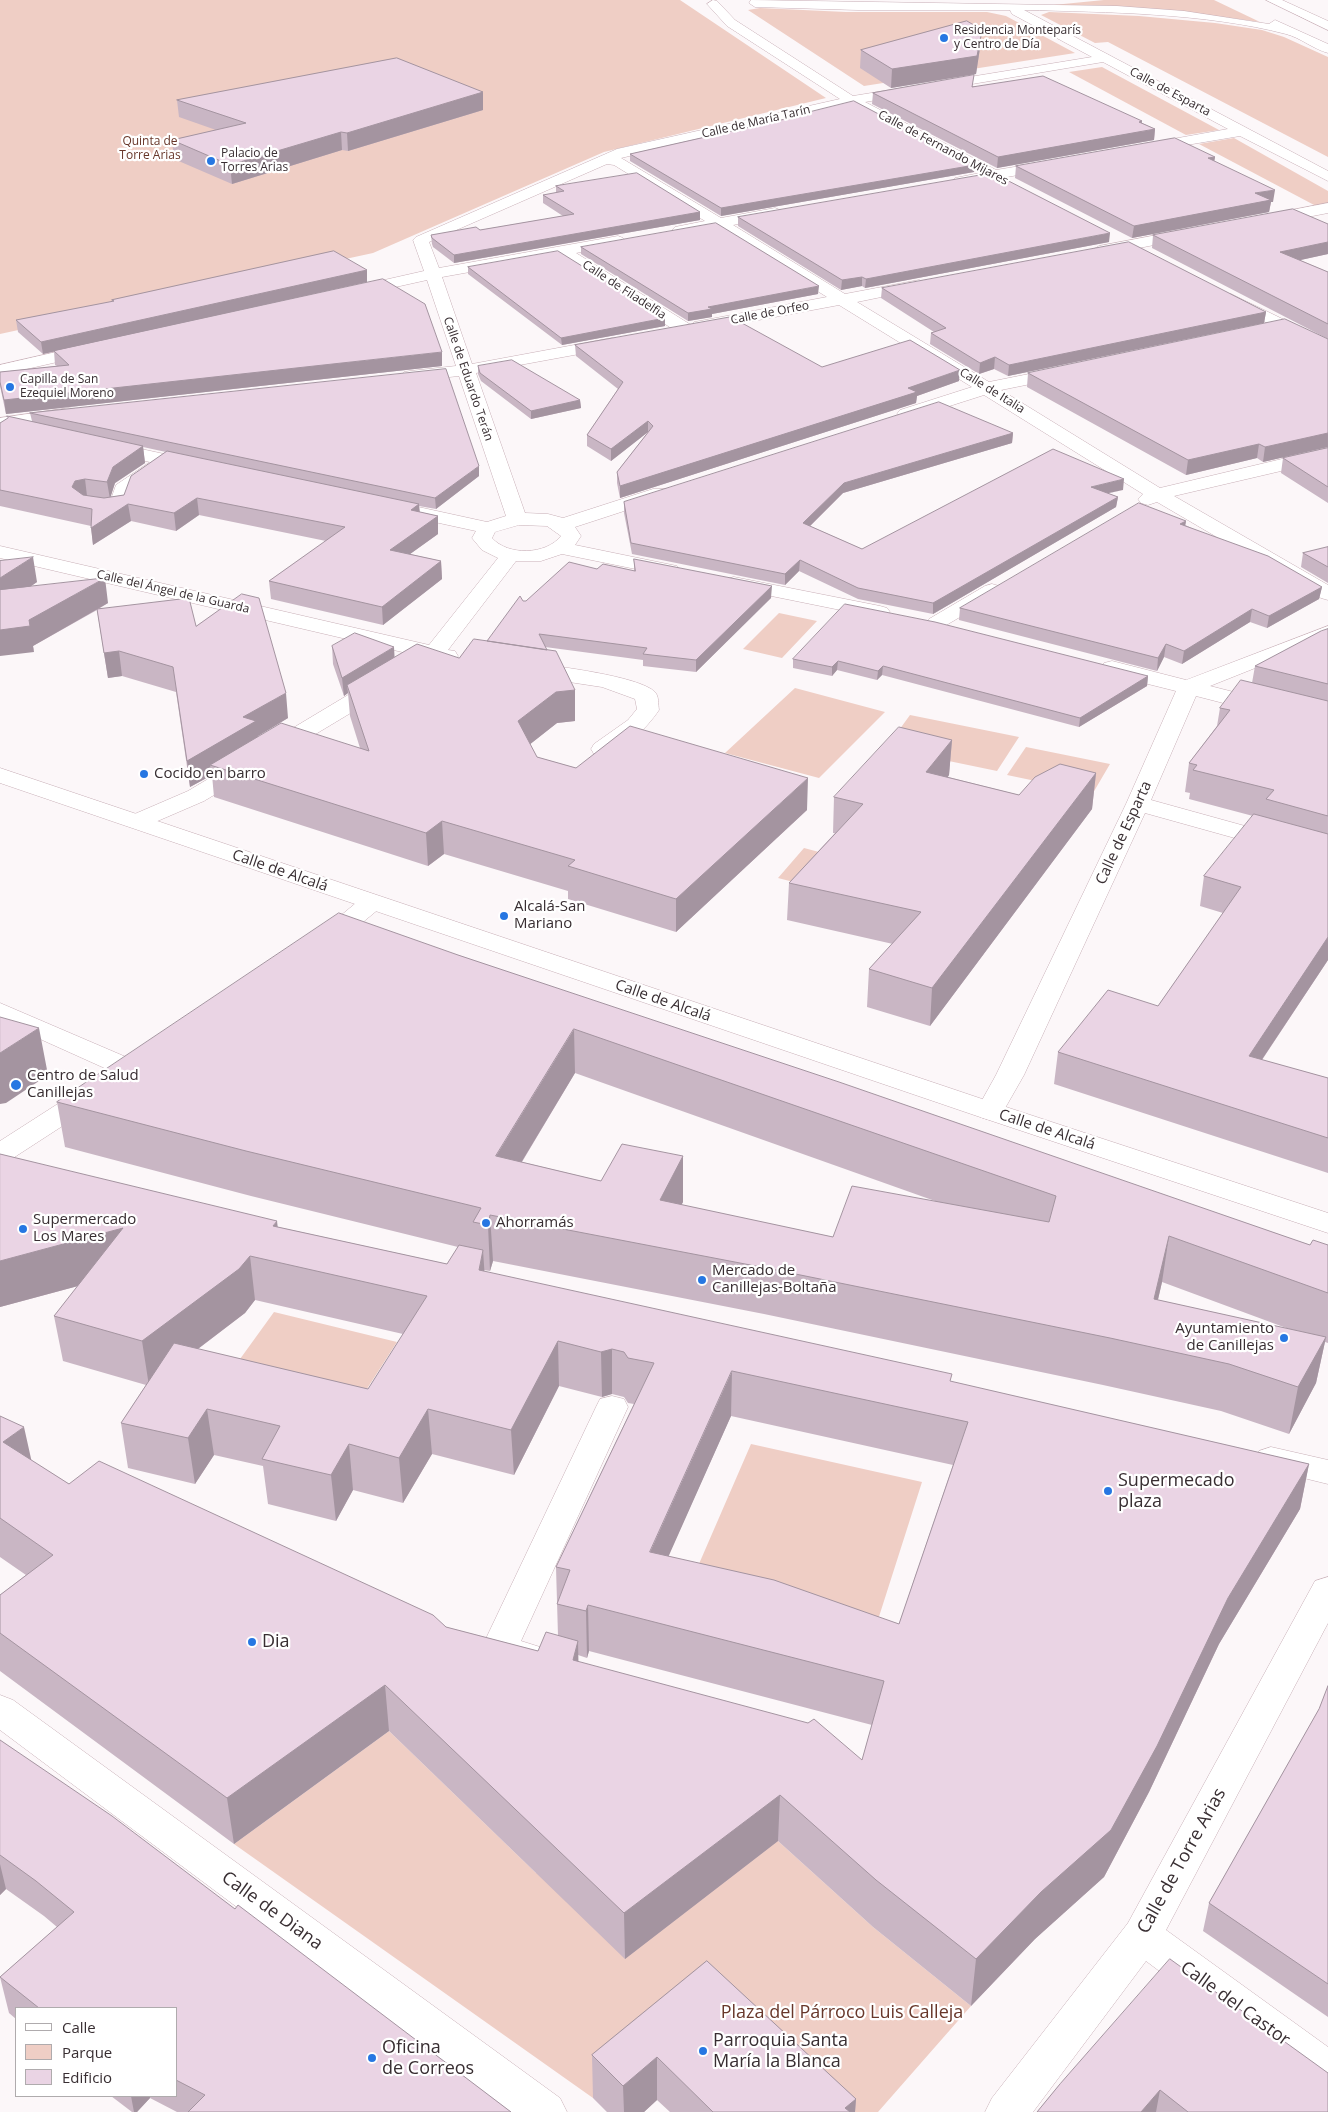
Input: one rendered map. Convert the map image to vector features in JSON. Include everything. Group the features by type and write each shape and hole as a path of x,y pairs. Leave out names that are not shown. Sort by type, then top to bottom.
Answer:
{"main road":[{"name":"Calle de Fernando Mijares","path":"698,0 732,9 852,100 1020,188"},
{"path":"794,0 1004,4 1077,0"},
{"path":"1272,0 1328,26"},
{"path":"732,9 758,2 858,8 1010,8 1169,13 1223,19 1292,32"},
{"name":"Calle de Esparta","path":"1010,8 1328,177"},
{"path":"1248,12 1328,49"},
{"name":"Calle de María Tarín","path":"421,240 622,152 852,100 1107,58"},
{"path":"1128,151 1243,131"},
{"name":"Calle de Italia","path":"605,159 618,161 1157,494 1328,594"},
{"path":"948,183 1071,161"},
{"path":"1252,222 1328,208"},
{"path":"660,233 786,211"},
{"path":"1081,255 1205,231"},
{"path":"1104,232 1147,255"},
{"path":"335,295 431,274 631,238"},
{"name":"Calle de Eduardo Terán","path":"421,240 431,274 517,519"},
{"name":"Calle de Filadelfia","path":"562,251 685,329"},
{"name":"Calle de Orfeo","path":"666,333 936,282"},
{"path":"1216,290 1328,348"},
{"path":"1256,332 1285,326"},
{"path":"396,378 466,370 628,340"},
{"path":"0,370 108,345"},
{"path":"888,420 987,388 1084,368"},
{"path":"0,424 89,411"},
{"path":"0,424 49,435"},
{"path":"88,443 214,470"},
{"path":"1130,510 1157,494 1328,454"},
{"path":"86,503 99,507 119,506 123,488 166,460"},
{"path":"562,525 680,487"},
{"path":"378,505 488,528 517,519 542,519 562,525 571,536 568,542 561,548 538,555 511,555 490,549 484,544 482,538 488,528"},
{"path":"561,548 964,630"},
{"name":"Calle del Ángel de la Guarda","path":"0,552 433,654 465,659"},
{"path":"138,821 196,796 433,654 511,555"},
{"path":"917,619 1012,579"},
{"path":"1189,688 1328,632"},
{"path":"1096,664 1328,723"},
{"path":"507,666 584,677 625,686 646,695 648,710 636,725 584,763"},
{"name":"Calle de Esparta","path":"990,1112 1010,1075 1138,804 1189,688"},
{"name":"Calle de Alcalá","path":"0,775 990,1112 1328,1223"},
{"path":"1138,804 1328,857"},
{"path":"302,956 327,940 371,902"},
{"path":"0,1011 130,1069"},
{"path":"0,1154 154,1053"},
{"path":"557,1666 499,1649 612,1406"},
{"path":"1240,1452 1328,1472"},
{"name":"Calle de Torre Arias","path":"1007,2112 1142,1935 1328,1590"},
{"name":"Calle de Diana","path":"0,1710 545,2112"},
{"name":"Calle del Castor","path":"1142,1935 1328,2072"}],"green space":[{"name":"Quinta de Torre Arias","path":"0,0 680,0 826,98 604,152 373,253 0,334"},
{"path":"1104,0 1214,0 1260,22 1200,14 1043,6"},
{"path":"760,8 846,12 987,12 1006,16 1075,53 864,86 748,10"},
{"path":"1049,12 1139,16 1215,23 1262,30 1284,37 1328,57 1328,157 1108,42 1095,43 1041,15"},
{"path":"1102,67 1219,130 1186,135 1069,72"},
{"path":"1234,138 1328,191 1328,204 1316,206 1199,144"},
{"path":"779,613 817,621 782,658 743,649"},
{"path":"795,688 885,712 819,778 725,753"},
{"path":"910,715 1019,737 997,771 886,748"},
{"path":"1026,747 1110,764 1093,793 1007,775"},
{"path":"804,848 834,856 809,886 778,878"},
{"path":"274,1312 397,1342 354,1409 227,1377"},
{"path":"751,1444 922,1482 876,1626 692,1580"},
{"name":"Plaza del Párroco Luis Calleja","path":"389,1731 536,1873 778,1841 873,1927 971,2006 878,2112 821,2112 706,2004 593,2098 234,1844"}],"building":[{"path":"967,21 982,30 977,56 892,69 861,50"},
{"path":"397,58 483,92 347,133 341,132 230,165 172,140 246,123 177,100"},
{"path":"974,75 972,87 1043,76 1142,121 1139,122 1155,129 998,157 873,93"},
{"path":"854,101 975,165 721,208 630,154 812,113 810,112"},
{"path":"1175,138 1215,157 1208,158 1275,190 1255,193 1271,200 1134,226 1016,166"},
{"path":"637,173 700,212 454,255 432,238 431,235 476,227 480,230 574,214 543,195 564,191 556,186"},
{"path":"993,173 1110,233 866,279 862,277 842,280 738,217"},
{"path":"1293,209 1328,224 1328,242 1280,252 1328,272 1328,324 1153,235"},
{"path":"716,223 819,286 708,307 712,309 688,313 581,247"},
{"path":"1129,242 1266,312 1009,365 995,357 980,363 931,333 946,328 882,288"},
{"path":"334,251 367,270 41,342 16,320 114,301 112,300"},
{"path":"558,251 665,318 561,338 468,267"},
{"path":"383,279 425,304 442,352 4,400 0,372 69,365 54,351"},
{"path":"731,317 822,367 910,340 960,370 908,388 917,392 620,486 617,472 653,426 648,421 611,449 587,435 623,382 575,345"},
{"path":"1285,319 1328,339 1328,433 1265,447 1259,444 1188,460 1028,373"},
{"path":"512,360 580,400 531,411 480,373 478,366"},
{"path":"446,369 479,466 435,498 30,413"},
{"path":"939,402 1013,433 844,483 803,523 862,549 1053,449 1124,479 1091,487 1118,497 933,603 858,588 800,560 785,574 631,543 624,502"},
{"path":"7,416 143,446 113,467 107,482 85,479 75,481 72,487 83,495 104,498 124,495 131,476 167,451 419,504 411,510 438,516 390,550 441,561 382,607 269,581 345,527 197,498 174,513 128,504 91,528 92,509 0,490 0,423 8,418"},
{"path":"1328,448 1328,487 1283,458"},
{"path":"1139,503 1186,521 1180,524 1268,556 1322,587 1269,616 1252,609 1184,651 1166,644 1158,658 960,608"},
{"path":"1328,547 1328,567 1303,553"},
{"path":"33,557 0,578 0,561"},
{"path":"634,559 772,586 696,660 643,654 647,648 539,634 547,650 487,641 520,596 523,601 526,601 569,562 597,569 603,564 635,571"},
{"path":"105,578 29,620 30,626 0,630 0,590"},
{"path":"242,594 259,598 286,693 243,717 256,721 187,761 173,667 119,651 104,653 97,609 189,598 196,626"},
{"path":"845,604 935,622 1148,676 1080,718 883,666 878,671 838,661 832,667 793,659"},
{"path":"1328,629 1328,684 1255,666 1321,631"},
{"path":"355,633 394,647 342,678 332,646"},
{"path":"474,639 556,651 575,690 556,692 518,721 537,757 576,768 630,726 808,778 676,899 568,866 575,860 442,821 426,833 210,765 281,723 369,751 347,685 417,644 459,658"},
{"path":"1241,680 1328,701 1328,816 1266,799 1274,790 1193,770 1197,765 1189,763 1230,710 1220,708"},
{"path":"899,727 952,740 926,772 1019,795 1035,777 1060,764 1096,773 932,988 869,969 921,912 789,883 863,804 834,797"},
{"path":"1254,814 1328,834 1328,937 1249,1056 1328,1078 1328,1138 1058,1052 1108,990 1158,1006 1241,887 1204,876"},
{"path":"339,913 458,955 839,1082 1310,1245 1313,1240 1328,1245 1328,1293 1169,1236 1154,1299 1326,1337 1298,1387 1229,1364 766,1268 490,1215 488,1225 473,1222 481,1208 246,1151 57,1102","holes":["574,1029 1056,1196 1049,1222 852,1186 833,1237 660,1200 683,1156 622,1144 601,1181 496,1156"]},
{"path":"0,1017 39,1028 0,1053"},
{"path":"0,1154 277,1221 273,1226 447,1264 459,1245 483,1250 479,1270 952,1374 950,1381 1309,1464 1228,1598 1157,1746 1111,1830 1041,1892 976,1959 876,1880 780,1795 624,1913 385,1685 227,1798 0,1633 0,1595 53,1555 0,1518 0,1416 24,1427 3,1442 69,1484 99,1461 433,1615 446,1627 538,1651 546,1632 578,1641 573,1660 808,1723 814,1719 862,1760 884,1681 588,1605 586,1611 557,1604 570,1570 556,1567 654,1363 628,1358 624,1352 612,1349 601,1352 558,1341 511,1430 428,1409 399,1458 349,1444 331,1475 262,1459 280,1426 207,1409 188,1438 121,1423 174,1343 368,1389 427,1296 250,1256 239,1269 142,1341 54,1316 123,1228 0,1261","holes":["732,1371 968,1422 899,1624 774,1580 650,1552"]},
{"path":"1328,1686 1328,1984 1209,1903 1319,1709"},
{"path":"0,1740 112,1816 235,1909 238,1905 511,2112 188,2112 205,2095 178,2081 178,2007 38,2007 0,1977 74,1912 0,1855"},
{"path":"1170,1959 1328,2073 1328,2112 1188,2112 1160,2090 1141,2112 1037,2112"},
{"path":"707,1961 856,2099 845,2108 850,2112 713,2112 657,2057 623,2086 592,2055"}],"place":[{"name":"Residencia Monteparís y Centro de Día","path":"944,38"},
{"name":"Palacio de Torres Arias","path":"211,161"},
{"name":"Capilla de San Ezequiel Moreno","path":"10,387"},
{"name":"Cocido en barro","path":"144,774"},
{"name":"Alcalá-San Mariano","path":"504,916"},
{"name":"Centro de Salud Canillejas","path":"16,1085"},
{"name":"Ahorramás","path":"486,1223"},
{"name":"Supermercado Los Mares","path":"23,1229"},
{"name":"Mercado de Canillejas-Boltaña","path":"702,1280"},
{"name":"Ayuntamiento de Canillejas","path":"1284,1338"},
{"name":"Supermecado plaza","path":"1108,1491"},
{"name":"Dia","path":"252,1642"},
{"name":"Parroquia Santa María la Blanca","path":"703,2051"},
{"name":"Oficina de Correos","path":"372,2058"}]}
